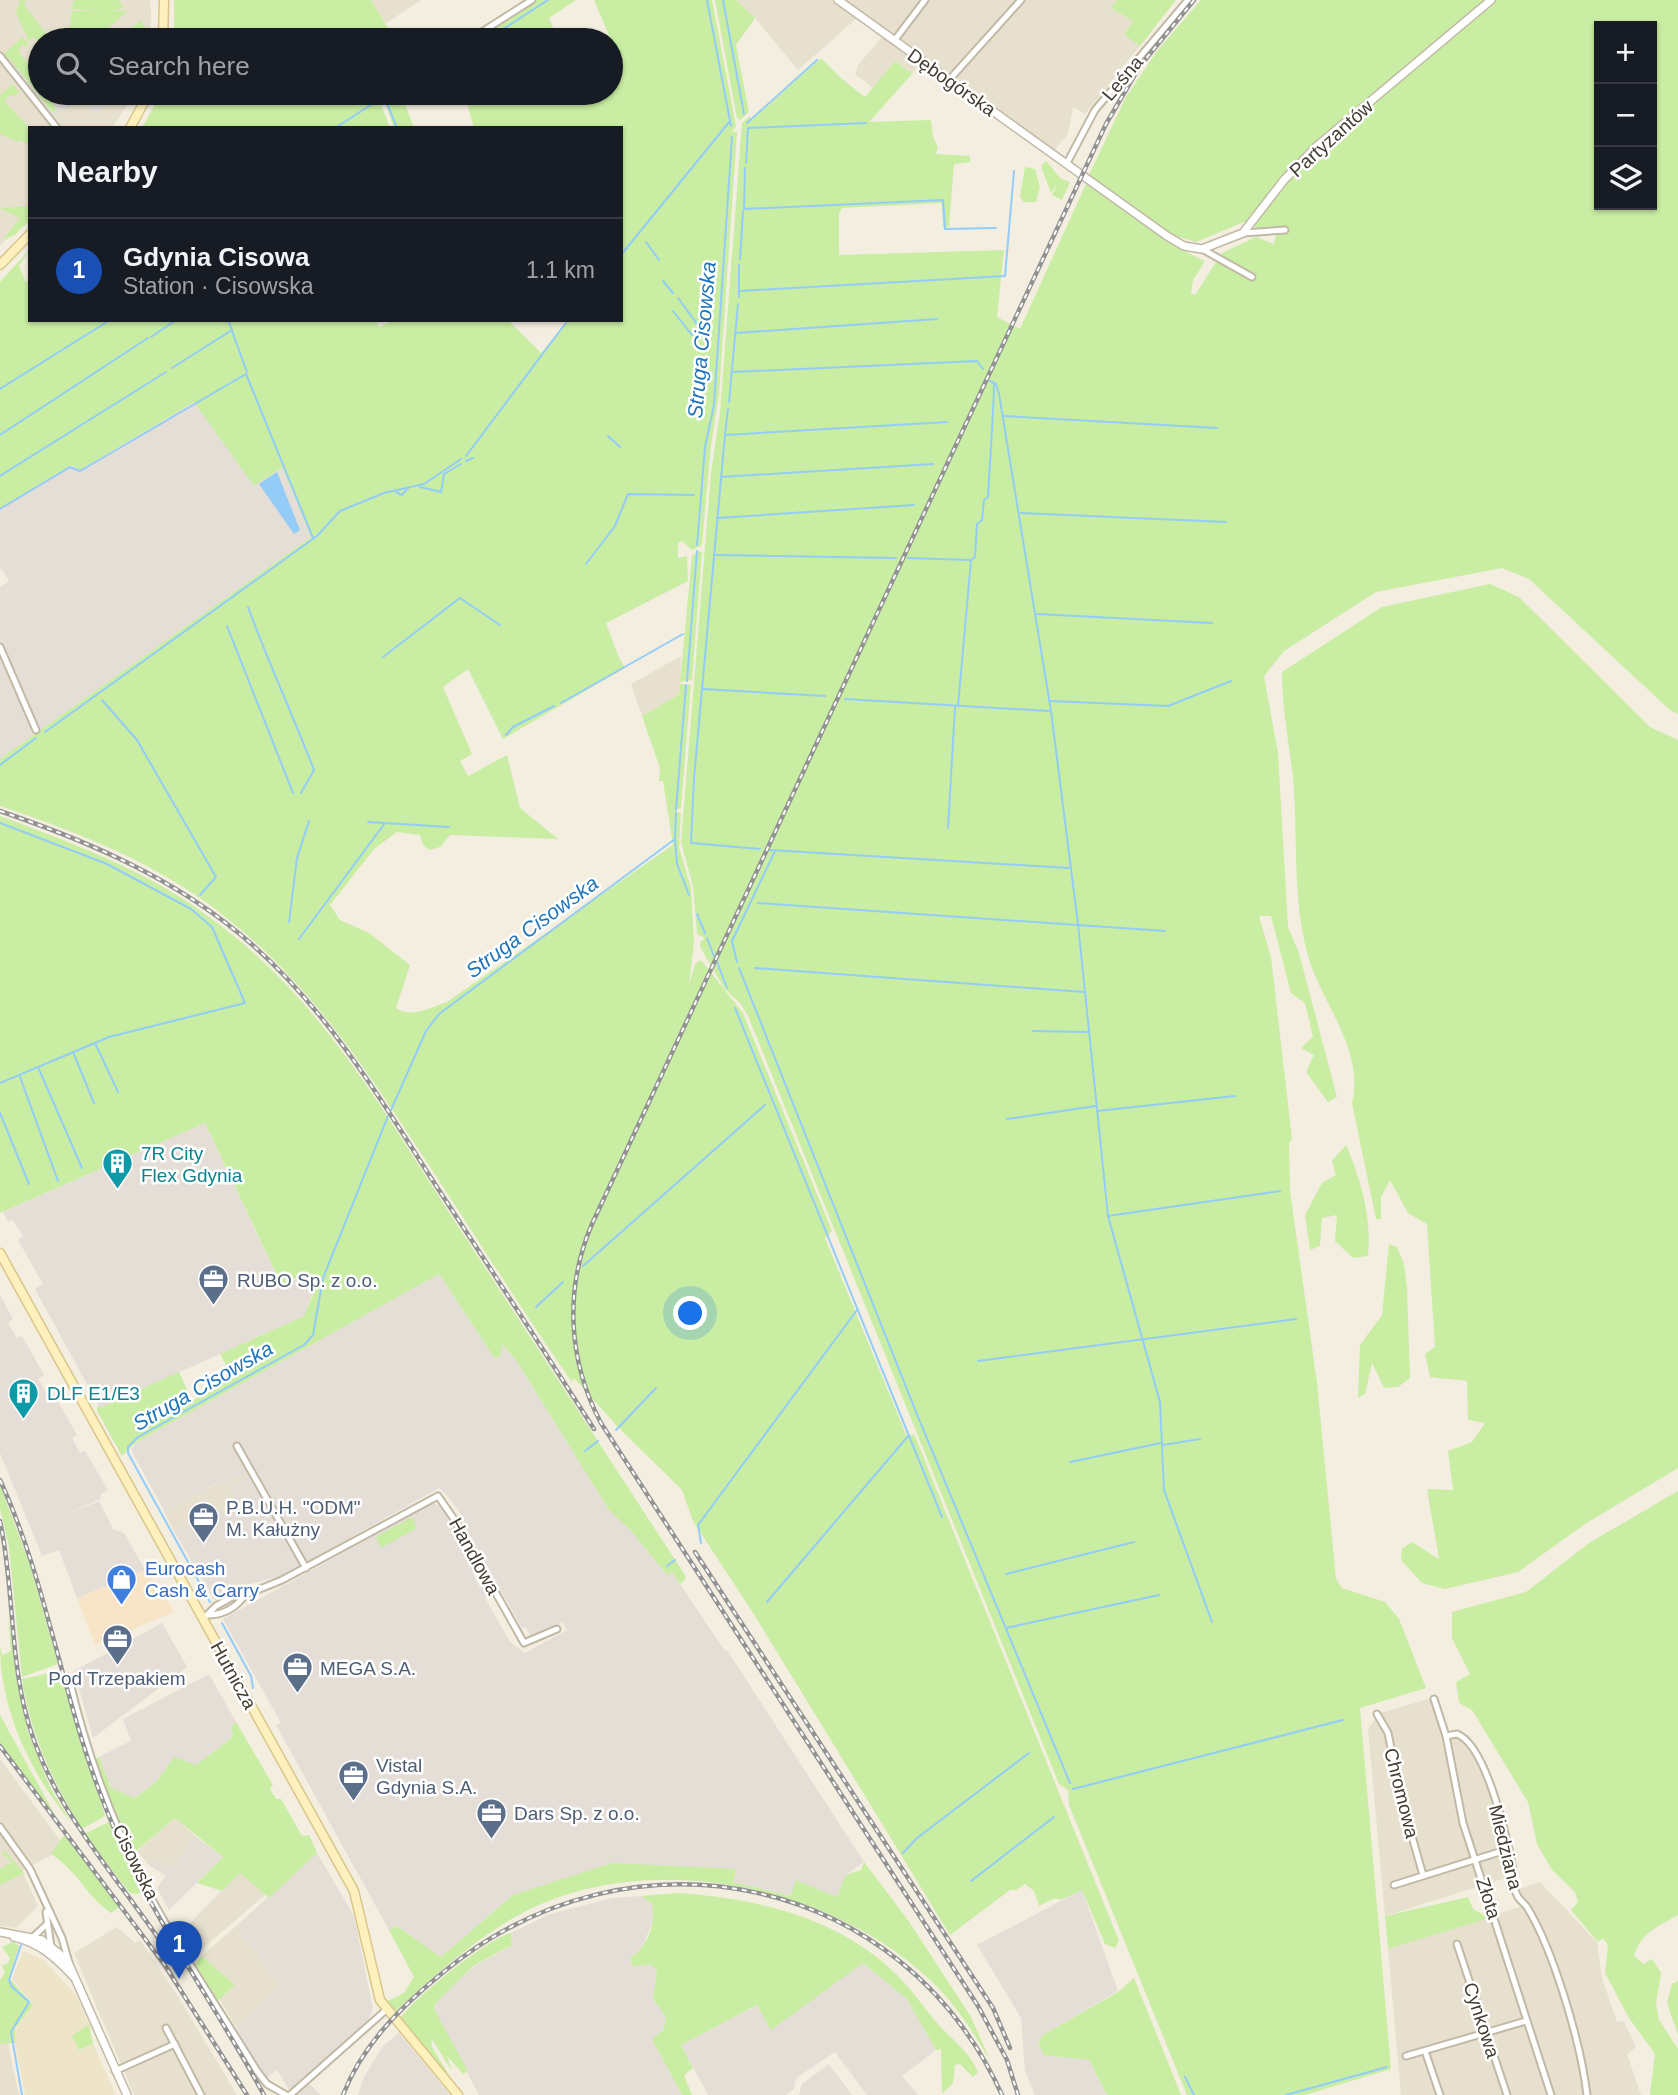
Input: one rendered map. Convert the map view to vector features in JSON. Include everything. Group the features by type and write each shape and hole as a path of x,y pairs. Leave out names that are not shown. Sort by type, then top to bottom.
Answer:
{"main road":[{"path":"163,28 164,0"},
{"path":"131,126 142,105"},
{"path":"0,265 28,236"},
{"name":"Hutnicza","path":"0,1253 206,1617 354,1891 376,1991 386,2010 458,2095"}],"street":[{"path":"488,28 532,0"},
{"name":"Dębogórska","path":"838,0 1067,163"},
{"path":"894,41 925,0"},
{"path":"949,80 1021,0"},
{"name":"Leśna","path":"1067,163 1094,110 1188,0"},
{"name":"Partyzantów","path":"1243,233 1284,180 1316,147 1491,0"},
{"path":"0,56 28,91"},
{"path":"39,105 55,126"},
{"path":"1067,163 1173,240 1202,249 1251,277"},
{"path":"1202,249 1243,233 1286,230"},
{"path":"0,647 36,730"},
{"path":"237,1446 306,1567"},
{"name":"Handlowa","path":"206,1617 216,1606 234,1596 245,1595 306,1567 420,1503 438,1496 456,1522 524,1643 557,1629"},
{"name":"Cisowska","path":"69,1678 92,1758 126,1847 170,1927 257,2071 267,2084 288,2095"},
{"name":"Złota","path":"1434,1699 1446,1736 1463,1823 1551,2095"},
{"name":"Chromowa","path":"1377,1714 1388,1733 1401,1798 1423,1875"},
{"name":"Miedziana","path":"1446,1736 1460,1734 1469,1744 1494,1797 1509,1849 1517,1895 1539,1930 1580,2047 1587,2095"},
{"path":"0,1829 30,1869 62,1938 75,1979 127,2095"},
{"path":"1394,1885 1509,1849"},
{"path":"46,1908 50,1949"},
{"path":"33,1937 47,1924"},
{"path":"3,1933 33,1937 70,1966"},
{"path":"3,1933 50,1949 75,1979"},
{"name":"Cynkowa","path":"1457,1944 1507,2095"},
{"path":"288,2095 386,2010"},
{"path":"1406,2056 1526,2021"},
{"path":"166,2028 201,2095"},
{"path":"115,2071 175,2044"},
{"path":"1425,2051 1440,2095"}],"shaded area":[{"path":"0,0 150,0 150,28 28,28 28,105 127,105 113,126 28,126 28,218 0,246"},
{"path":"371,0 421,0 385,24"},
{"path":"736,0 1117,0 1111,8 1133,21 1124,35 1140,46 1085,114 1073,107 1068,134 1051,154 921,63 912,74 895,61 874,89 855,74 859,64 882,37 857,18 798,70 755,18"},
{"path":"8,57 28,82 28,88 5,59"},
{"path":"42,105 47,105 53,113 57,110 54,105 70,105 52,118"},
{"path":"88,105 106,105 96,115"},
{"path":"244,371 311,537 0,759 0,587 9,581 2,569 0,570 0,509 71,465 81,471"},
{"path":"681,656 680,694 642,716 631,684"},
{"path":"205,1123 281,1285 308,1275 314,1290 304,1316 100,1408 35,1289 43,1284 18,1240 23,1236 13,1220 8,1222 3,1212"},
{"path":"439,1274 495,1359 500,1356 501,1343 516,1360 609,1510 632,1532 667,1575 672,1572 725,1651 727,1650 864,1862 846,1875 837,1897 797,1881 792,1896 733,1882 735,1869 513,1895 441,1957 397,1926 389,1930 276,1725 281,1723 223,1619 433,1503 444,1508 477,1570 473,1574 475,1578 480,1587 487,1586 491,1595 485,1598 510,1642 525,1653 567,1630 562,1622 532,1638 526,1628 522,1628 464,1525 463,1517 439,1488 284,1575 235,1588 214,1600 174,1531 211,1510 215,1516 237,1503 229,1487 248,1477 246,1473 225,1484 222,1480 165,1512 131,1450 135,1443"},
{"path":"0,1295 13,1319 8,1323 17,1338 22,1336 44,1375 38,1379 47,1394 52,1391 77,1435 72,1438 80,1453 85,1451 108,1490 101,1494 100,1499 63,1516 99,1501 113,1529 124,1533 145,1570 77,1598 59,1550 42,1556 0,1453"},
{"path":"246,1472 248,1477 238,1503 214,1516 211,1510 174,1531 164,1512 223,1480 225,1484"},
{"path":"145,1570 149,1578 158,1582 174,1612 95,1645 77,1598"},
{"path":"162,1623 187,1667 93,1738 74,1671"},
{"path":"209,1674 236,1722 231,1727 233,1734 229,1740 196,1765 174,1758 156,1782 134,1798 111,1788 99,1757 131,1741 123,1719"},
{"path":"1432,1698 1445,1743 1460,1737 1465,1741 1493,1797 1506,1838 1512,1876 1385,1916 1368,1729 1380,1713"},
{"path":"0,1759 60,1840 51,1855 22,1871 38,1906 16,1928 0,1926"},
{"path":"175,1818 195,1836 171,1869 156,1859 149,1865 137,1851"},
{"path":"195,1836 223,1857 169,1910 157,1888 166,1876 149,1865 156,1859 171,1869"},
{"path":"317,1853 354,1916 373,2009 367,2022 303,2078 321,2095 287,2095 289,2090 277,2070 265,2079 236,2027 281,1985 235,1927"},
{"path":"240,1872 266,1894 201,1950 196,1946 192,1949 180,1933"},
{"path":"1540,1882 1597,1942 1602,1978 1617,2022 1624,2021 1636,2047 1627,2054 1641,2095 1401,2095 1388,1949 1528,1904 1518,1889"},
{"path":"1082,1890 1118,1991 1043,2035 1038,2043 1044,2055 1089,2060 1107,2095 1035,2095 1025,2071 1021,2018 977,1945"},
{"path":"641,1896 652,1904 655,1916 641,1950 631,1958 645,1966 652,1965 657,1971 653,1999 666,2017 664,2029 652,2039 682,2095 479,2095 434,2009 438,1998 473,1967 512,1945 511,1933 550,1914 612,1898"},
{"path":"117,1927 135,1943 140,1940 179,1998 237,2095 134,2095 74,1953"},
{"path":"235,1927 281,1985 236,2027 219,1998 235,1985 202,1956"},
{"path":"23,1951 44,1960 76,1995 89,2024 73,2036 80,2050 93,2044 116,2095 25,2095 13,2033 33,2004 12,1979"},
{"path":"863,1963 907,1999 936,2050 902,2076 918,2095 867,2095 835,2052 796,2078 794,2089 786,2095 708,2095 681,2045 758,2005 771,2029"},
{"path":"399,2033 450,2095 358,2095 364,2077 383,2046"},
{"path":"8,2042 19,2095 0,2095 0,2044"},
{"path":"829,2064 852,2095 799,2095 802,2084"}],"green space":[{"path":"20,0 26,0 24,5 42,28 28,28 28,39 16,13"},
{"path":"74,0 119,0 124,8 112,11 128,11 108,28 69,28 72,11 101,11 72,9"},
{"path":"174,0 371,0 388,28 174,28"},
{"path":"535,0 576,0 549,18 553,28 491,28"},
{"path":"594,0 712,0 736,126 732,132 737,132 719,394 711,445 702,545 692,550 682,541 678,543 678,558 687,556 688,581 606,623 625,668 503,739 468,669 443,687 472,754 460,761 468,776 507,755 520,808 558,839 450,835 440,847 429,850 423,845 420,835 397,832 374,849 330,905 340,920 369,933 410,965 396,1008 415,1012 447,1002 673,845 663,781 659,781 660,768 642,716 680,694 680,684 691,685 681,808 674,810 681,814 679,848 691,888 694,943 689,985 695,964 701,960 743,1013 832,1231 825,1238 907,1437 914,1434 1119,1941 1115,1948 1105,1944 1082,1890 1039,1906 1034,1891 1025,1884 1016,1890 1010,1890 950,1935 755,1616 693,1521 682,1490 617,1426 574,1378 572,1382 392,1109 318,1009 291,978 231,921 174,881 102,844 0,806 0,759 311,537 282,467 254,486 194,402 80,470 71,465 0,509 0,282 28,251 19,266 26,282 28,281 28,322 377,322 379,327 390,322 510,322 541,353 566,322 623,322 623,126 473,126 467,105 623,105 623,28 606,28"},
{"path":"715,0 736,0 755,18 736,45 749,112 740,120 737,118"},
{"path":"1117,0 1176,0 1140,46 1124,35 1133,21 1111,8"},
{"path":"1201,0 1678,0 1678,714 1671,711 1529,579 1502,568 1376,592 1284,651 1264,676 1278,753 1288,927 1299,953 1337,1097 1328,1102 1306,1072 1314,1055 1301,1048 1313,1037 1305,1003 1291,993 1271,916 1259,916 1271,957 1292,1139 1289,1144 1290,1191 1317,1383 1336,1579 1342,1588 1385,1602 1399,1619 1426,1688 1360,1708 1391,2069 1305,2095 1187,2095 1069,1805 1068,1790 1059,1784 748,1016 740,1003 724,988 700,947 700,942 705,938 697,934 693,886 681,842 711,473 720,413 742,123 750,116 751,121 821,58 865,97 895,61 912,74 869,122 931,120 933,137 938,147 936,154 970,156 970,162 954,164 949,227 943,227 942,203 842,208 839,214 839,255 1004,250 997,317 1020,329 1086,184 1178,248 1205,261 1193,280 1191,293 1195,295 1222,253 1256,237 1274,244 1276,235 1244,222 1196,242 1172,235 1089,175 1126,97 1157,51"},
{"path":"141,20 146,28 132,28"},
{"path":"22,37 28,43 26,47 23,44 18,51 28,64 28,82 8,57 5,59 2,56"},
{"path":"13,84 19,92 13,97 10,94 4,101 27,125 28,143 21,141 22,136 19,142 0,134 0,95"},
{"path":"46,105 54,105 58,110 53,114"},
{"path":"154,105 381,105 389,126 143,126"},
{"path":"386,105 405,105 413,126 393,126"},
{"path":"1046,161 1060,178 1070,182 1062,200 1052,195 1058,183 1051,193 1041,166"},
{"path":"1025,167 1035,169 1040,187 1036,202 1024,202 1020,197"},
{"path":"28,206 28,222 15,235 5,239 4,235 6,236 20,218 0,208"},
{"path":"698,551 702,552 692,680 680,682 692,556"},
{"path":"1490,584 1519,597 1650,727 1678,740 1678,1468 1585,1524 1518,1572 1445,1589 1422,1583 1401,1560 1402,1549 1412,1542 1439,1559 1427,1489 1453,1490 1448,1451 1472,1442 1485,1423 1468,1420 1467,1381 1430,1377 1425,1354 1435,1347 1427,1224 1408,1213 1390,1180 1381,1197 1381,1219 1376,1219 1352,1103 1354,1071 1350,1055 1316,978 1302,930 1297,880 1295,803 1282,672 1382,607"},
{"path":"0,816 91,852 177,895 230,933 265,963 296,996 326,1030 379,1104 685,1575 685,1580 680,1584 672,1572 667,1575 632,1532 609,1510 516,1360 502,1344 500,1356 495,1359 439,1274 135,1443 122,1456 97,1411 98,1405 100,1408 179,1372 192,1401 233,1378 220,1354 304,1316 315,1290 308,1274 281,1284 205,1123 0,1213"},
{"path":"1346,1145 1361,1185 1369,1242 1368,1256 1353,1258 1335,1241 1337,1215 1322,1218 1320,1246 1310,1250 1305,1215 1322,1183 1336,1175 1332,1161"},
{"path":"1389,1244 1397,1247 1404,1264 1410,1378 1398,1387 1384,1388 1372,1363 1365,1394 1358,1398 1360,1345 1382,1315"},
{"path":"0,1485 31,1568 58,1664 22,1677 9,1547 0,1508"},
{"path":"1678,1491 1678,1915 1646,1936 1634,1956 1644,1964 1652,1959 1661,1973 1656,2003 1659,2020 1678,2049 1678,2095 1650,2095 1655,2054 1629,2018 1605,1973 1608,1945 1603,1938 1598,1942 1571,1910 1578,1902 1575,1892 1552,1870 1537,1844 1528,1802 1472,1710 1459,1703 1456,1682 1470,1674 1452,1638 1452,1612 1526,1592 1589,1543"},
{"path":"412,1517 417,1528 381,1548 376,1537"},
{"path":"8,1617 27,1730 51,1789 71,1822 43,1783 20,1739 12,1716 5,1693 0,1645 2,1655 11,1651"},
{"path":"59,1671 105,1816 82,1829 44,1757 31,1719 22,1679"},
{"path":"0,1715 56,1817 0,1743"},
{"path":"236,1722 273,1785 270,1789 276,1799 281,1799 302,1836 309,1835 317,1853 269,1898 240,1873 222,1891 197,1883 223,1857 175,1818 136,1851 121,1828 94,1759 99,1757 111,1788 135,1798 156,1782 174,1757 196,1765 229,1740 233,1735 231,1727"},
{"path":"109,1822 142,1892 130,1893 84,1834"},
{"path":"64,1835 119,1907 111,1913 51,1854"},
{"path":"5,1851 24,1873 0,1885 0,1869 12,1862 1,1853"},
{"path":"864,1862 908,1920 971,2017 990,2060 961,2015 941,1991 899,1954 851,1924 797,1901 739,1886 681,1880 622,1882 567,1895 515,1917 483,1937 395,2012 388,2001 404,1993 414,1977 389,1930 397,1926 441,1957 513,1895 612,1863 736,1869 733,1882 791,1896 796,1880 837,1897 846,1875 861,1870"},
{"path":"677,1893 767,1906 824,1926 851,1940 899,1977 965,2052 978,2072 973,2077 960,2064 955,2065 953,2083 942,2094 941,2049 936,2050 907,1999 863,1963 771,2030 757,2005 681,2045 693,2068 684,2075 692,2095 682,2095 652,2039 664,2029 666,2017 653,1999 657,1971 652,1965 633,1966 630,1958 642,1948 652,1927 652,1904 641,1896"},
{"path":"1468,1897 1473,1909 1489,1918 1388,1949 1385,1916"},
{"path":"511,1933 512,1945 473,1966 435,2004 434,2009 468,2071 463,2074 447,2056 452,2071 431,2038 432,2047 447,2075 400,2019 452,1970 500,1937"},
{"path":"13,1942 19,1946 9,1978 33,2005 15,2028 15,2043 0,2044 0,1980 5,1972 2,1966 8,1963 10,1958 2,1947"},
{"path":"202,1956 235,1985 217,2001 195,1964"},
{"path":"1134,1978 1181,2095 1107,2095 1089,2060 1044,2055 1038,2043 1043,2035 1118,1992"},
{"path":"1678,1981 1678,2035 1667,2003 1672,1984"},
{"path":"89,2024 93,2044 79,2050 72,2036"}],"water":[{"path":"277,472 300,530 294,534 259,484"}],"waterway":[{"path":"505,28 548,0"},
{"name":"Struga Cisowska","path":"707,0 731,126"},
{"path":"723,0 744,114"},
{"path":"747,123 817,60"},
{"path":"338,126 371,105"},
{"path":"388,105 396,126"},
{"path":"623,253 730,121"},
{"path":"748,128 866,123"},
{"path":"746,163 748,128"},
{"name":"Struga Cisowska","path":"697,545 705,447 714,405 732,137"},
{"path":"745,168 744,209 943,200 945,229 996,228"},
{"path":"739,297 739,291 1005,276 1014,171"},
{"path":"740,259 743,211"},
{"path":"646,242 659,260"},
{"path":"739,265 739,290"},
{"path":"663,281 673,293"},
{"path":"678,298 700,328"},
{"path":"729,402 738,304"},
{"path":"673,311 692,335"},
{"path":"736,333 937,319"},
{"path":"0,389 107,322"},
{"path":"151,337 173,322"},
{"path":"172,368 232,330 229,322"},
{"path":"466,456 566,322"},
{"path":"232,331 247,372"},
{"path":"0,435 148,338"},
{"path":"733,372 977,361 983,369"},
{"path":"0,476 166,372"},
{"path":"0,509 70,467 80,471 246,374 313,538"},
{"path":"990,381 996,384 999,394 1051,711 1078,924 1108,1216 1160,1402 1164,1490 1212,1622"},
{"path":"958,706 971,560 975,557 977,524 982,520 984,500 988,497 994,385"},
{"path":"728,409 725,435 947,422"},
{"path":"1004,416 1217,428"},
{"path":"725,435 694,778 691,843 760,849"},
{"path":"608,436 620,447"},
{"path":"466,461 473,458"},
{"path":"45,732 317,536 340,511 384,493 424,484 461,459"},
{"path":"420,487 441,492 444,474 461,464"},
{"path":"721,477 933,464"},
{"path":"396,492 402,495 408,488"},
{"path":"586,564 615,526 628,494 694,495"},
{"path":"717,518 914,505"},
{"path":"1021,513 1226,522"},
{"name":"Struga Cisowska","path":"687,681 697,551"},
{"path":"714,555 896,558"},
{"path":"908,558 970,560"},
{"path":"383,657 460,598 500,625"},
{"path":"248,607 314,770 301,793"},
{"path":"1037,614 1212,623"},
{"path":"227,626 293,793"},
{"path":"561,703 683,634"},
{"path":"1050,701 1168,706 1231,681"},
{"name":"Struga Cisowska","path":"676,810 686,685"},
{"path":"703,689 825,696"},
{"path":"845,699 1049,711"},
{"path":"102,700 137,740 216,877 200,895"},
{"path":"506,735 513,727 554,706"},
{"path":"948,828 955,707"},
{"path":"0,765 36,738"},
{"name":"Struga Cisowska","path":"391,1110 426,1031 439,1014 675,839 676,813"},
{"path":"289,922 297,858 309,821"},
{"path":"368,822 449,827"},
{"path":"0,823 107,864 191,909 212,927 245,1003 109,1037 0,1083"},
{"path":"299,939 385,823"},
{"path":"675,839 677,864 689,895"},
{"path":"770,850 1069,868"},
{"path":"737,962 732,941 775,851"},
{"path":"758,903 1165,931"},
{"path":"697,914 705,933"},
{"path":"707,938 714,956"},
{"path":"717,962 727,988"},
{"path":"739,968 920,1422"},
{"path":"755,968 1084,992"},
{"path":"735,1008 942,1517"},
{"path":"1033,1031 1088,1032"},
{"path":"95,1043 118,1092"},
{"path":"73,1052 94,1103"},
{"path":"38,1067 82,1168"},
{"path":"20,1077 58,1181"},
{"path":"1097,1111 1235,1096"},
{"path":"583,1266 765,1105"},
{"path":"1007,1119 1096,1106"},
{"path":"0,1113 29,1184"},
{"name":"Struga Cisowska","path":"210,1602 128,1453 128,1447 138,1437 304,1345 313,1335 323,1278 388,1116"},
{"path":"1108,1216 1280,1191"},
{"path":"536,1307 563,1282"},
{"path":"701,1543 698,1525 857,1310"},
{"path":"978,1361 1296,1319"},
{"path":"616,1430 656,1388"},
{"path":"921,1424 1070,1783"},
{"path":"767,1602 909,1435"},
{"path":"1163,1445 1200,1439"},
{"path":"585,1451 598,1441"},
{"path":"1070,1462 1161,1443"},
{"path":"1006,1574 1134,1542"},
{"path":"667,1566 675,1560"},
{"path":"1006,1628 1159,1595"},
{"name":"Struga Cisowska","path":"222,1623 251,1676 253,1688"},
{"path":"1073,1789 1343,1720"},
{"path":"903,1853 917,1838 1029,1753"},
{"path":"971,1881 1054,1817"},
{"name":"Struga Cisowska","path":"21,1945 9,1980 12,1987 29,2002 11,2032 22,2095"},
{"path":"1286,2095 1387,2067"},
{"path":"1185,2077 1194,2095"}],"railway":[{"path":"1018,2095 1007,2060 978,2006 601,1423 590,1399 576,1350 574,1299 577,1274 592,1224 1106,124 1140,66 1194,0"},
{"path":"0,811 89,845 146,872 226,923 288,979 365,1076 594,1429"},
{"path":"0,1480 30,1557 86,1754 116,1833 155,1910 264,2095"},
{"path":"0,1521 19,1683 34,1740 47,1773 82,1833 165,1948"},
{"path":"695,1552 993,2008 1010,2048"},
{"path":"0,1746 164,1964 247,2095"},
{"path":"343,2095 362,2058 400,2011 446,1970 519,1923 597,1894 677,1884 756,1893 831,1918 899,1961 957,2020 1002,2095"}],"place":[{"name":"7R City Flex Gdynia","path":"118,1191"},
{"name":"RUBO Sp. z o.o.","path":"214,1307"},
{"name":"DLF E1/E3","path":"24,1420"},
{"name":"P.B.U.H. \"ODM\" M. Kałużny","path":"203,1545"},
{"name":"Eurocash Cash & Carry","path":"122,1606"},
{"name":"Pod Trzepakiem","path":"117,1666"},
{"name":"MEGA S.A.","path":"297,1695"},
{"name":"Vistal Gdynia S.A.","path":"353,1803"},
{"name":"Dars Sp. z o.o.","path":"491,1840"},
{"name":"Gdynia Cisowa","path":"179,1979"}]}
